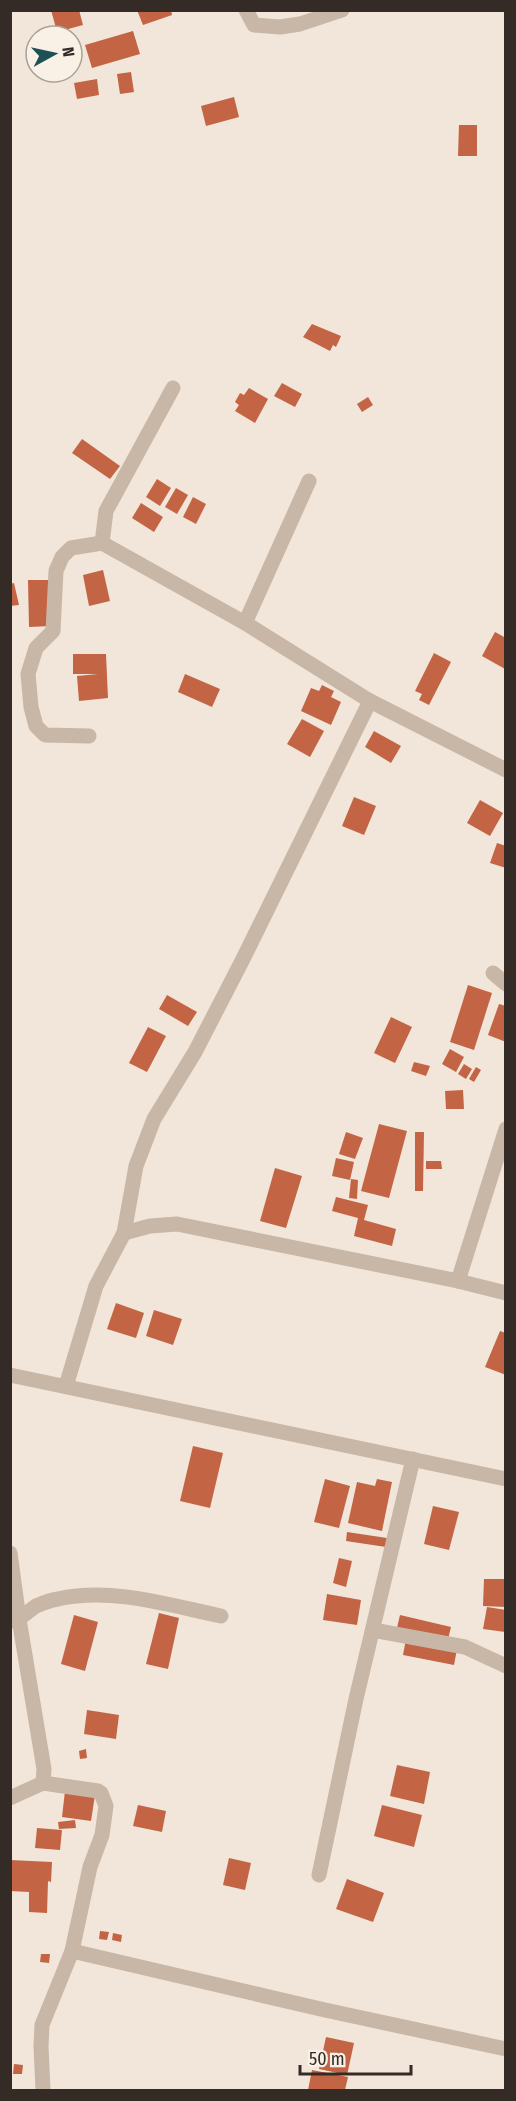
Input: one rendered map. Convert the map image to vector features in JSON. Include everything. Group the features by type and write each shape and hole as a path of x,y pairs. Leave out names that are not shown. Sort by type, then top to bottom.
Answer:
{"street":[{"path":"246,10 254,25 280,27 300,24 342,10"},
{"path":"102,543 106,511 173,388"},
{"path":"245,623 309,481"},
{"path":"89,736 45,735 36,726 31,707 28,674 36,648 53,631 56,571 62,557 70,548 102,543 245,623 370,701 506,770"},
{"path":"66,1386 96,1286 124,1233 136,1166 154,1119 195,1052 370,701"},
{"path":"493,973 506,984"},
{"path":"458,1281 506,1129"},
{"path":"124,1233 150,1226 177,1224 458,1281 506,1293"},
{"path":"10,1375 506,1479"},
{"path":"319,1875 372,1630 413,1459"},
{"path":"10,1552 15,1620 44,1769 43,1783"},
{"path":"15,1620 37,1606 57,1599 103,1594 135,1598 221,1616"},
{"path":"372,1630 465,1647 506,1666"},
{"path":"10,1798 43,1783 98,1791 102,1793 105,1802 102,1835 90,1868 72,1951 42,2025 43,2091"},
{"path":"72,1951 325,2010 506,2049"}],"building":[{"path":"51,10 79,10 83,24 55,24"},
{"path":"137,10 171,10 172,15 143,25"},
{"path":"133,31 140,54 92,68 85,45"},
{"path":"131,72 134,92 120,94 117,74"},
{"path":"97,79 99,95 77,99 74,84 84,84 84,81"},
{"path":"234,97 239,117 206,126 201,106"},
{"path":"459,125 477,125 477,156 458,156"},
{"path":"312,324 341,336 336,347 333,345 330,351 303,337"},
{"path":"282,383 302,394 295,407 274,396"},
{"path":"249,388 268,399 255,423 235,411 239,405 235,402 240,393 244,395"},
{"path":"368,397 373,405 362,412 357,404"},
{"path":"82,439 120,466 110,479 72,453"},
{"path":"157,479 171,488 160,506 146,497"},
{"path":"176,488 188,495 177,514 165,507"},
{"path":"193,497 206,504 196,524 183,517"},
{"path":"141,503 163,517 154,532 132,518"},
{"path":"103,570 110,601 89,606 83,575"},
{"path":"28,580 49,580 51,626 29,627"},
{"path":"14,583 19,605 10,606 10,584"},
{"path":"495,632 506,638 505,669 482,656"},
{"path":"434,653 451,662 429,705 419,700 422,694 415,691"},
{"path":"73,654 106,654 108,698 79,701 77,676 98,674 73,674"},
{"path":"185,674 220,689 212,707 178,692"},
{"path":"322,685 334,691 331,697 341,702 331,725 301,711 311,688 319,691"},
{"path":"302,719 324,731 310,757 287,744"},
{"path":"374,731 401,746 391,763 365,747"},
{"path":"354,797 376,806 364,835 342,826"},
{"path":"480,800 503,813 490,836 467,823"},
{"path":"497,843 506,846 506,868 490,863"},
{"path":"468,985 492,993 474,1050 450,1042"},
{"path":"167,995 197,1012 188,1026 159,1009"},
{"path":"499,1004 506,1006 506,1042 488,1035"},
{"path":"391,1017 412,1027 395,1063 374,1053"},
{"path":"148,1027 166,1036 147,1072 129,1063"},
{"path":"450,1049 464,1057 456,1072 442,1064"},
{"path":"414,1062 430,1066 426,1076 411,1071"},
{"path":"464,1064 472,1069 466,1079 458,1074"},
{"path":"476,1067 481,1070 474,1082 469,1079"},
{"path":"463,1090 464,1109 446,1109 445,1091"},
{"path":"379,1124 407,1131 389,1198 361,1191"},
{"path":"346,1132 363,1138 355,1159 339,1154"},
{"path":"415,1132 424,1132 423,1191 415,1191"},
{"path":"336,1158 354,1162 350,1180 332,1176"},
{"path":"426,1161 441,1161 442,1169 426,1169"},
{"path":"275,1168 302,1176 286,1228 260,1221"},
{"path":"351,1179 358,1180 357,1199 349,1198"},
{"path":"336,1197 368,1205 364,1220 396,1229 392,1246 354,1236 358,1218 332,1211"},
{"path":"116,1303 144,1313 136,1338 107,1329"},
{"path":"154,1310 182,1319 173,1345 146,1336"},
{"path":"500,1331 506,1333 506,1375 485,1367"},
{"path":"193,1446 223,1453 210,1508 180,1501"},
{"path":"325,1479 350,1486 339,1528 314,1522"},
{"path":"377,1479 392,1482 382,1531 348,1523 357,1482 375,1486"},
{"path":"433,1506 459,1512 449,1550 424,1544"},
{"path":"347,1532 387,1538 386,1547 346,1541"},
{"path":"339,1558 352,1561 346,1587 333,1583"},
{"path":"484,1579 506,1579 506,1607 483,1606"},
{"path":"327,1594 361,1600 357,1625 323,1620"},
{"path":"487,1607 506,1610 505,1632 483,1629"},
{"path":"159,1613 179,1618 168,1669 146,1664"},
{"path":"74,1615 98,1622 85,1671 61,1664"},
{"path":"400,1615 451,1627 447,1643 396,1632"},
{"path":"406,1639 457,1649 454,1665 403,1655"},
{"path":"87,1710 119,1715 116,1739 84,1734"},
{"path":"86,1749 87,1758 80,1759 79,1751"},
{"path":"397,1765 430,1772 424,1804 390,1796"},
{"path":"65,1791 95,1795 91,1821 62,1817"},
{"path":"138,1805 166,1811 162,1832 133,1826"},
{"path":"382,1805 422,1815 414,1847 374,1836"},
{"path":"75,1820 76,1828 59,1829 58,1822"},
{"path":"37,1828 62,1830 60,1850 35,1848"},
{"path":"229,1858 251,1863 245,1890 223,1885"},
{"path":"10,1860 52,1862 51,1882 48,1881 47,1913 29,1912 29,1892 10,1891"},
{"path":"347,1879 384,1893 373,1922 336,1909"},
{"path":"100,1931 109,1932 107,1940 99,1939"},
{"path":"113,1933 122,1935 121,1942 112,1940"},
{"path":"41,1954 50,1954 49,1963 40,1962"},
{"path":"326,2037 354,2043 347,2075 319,2069"},
{"path":"14,2064 23,2065 22,2074 13,2074"},
{"path":"312,2070 348,2077 345,2090 308,2090"}]}
